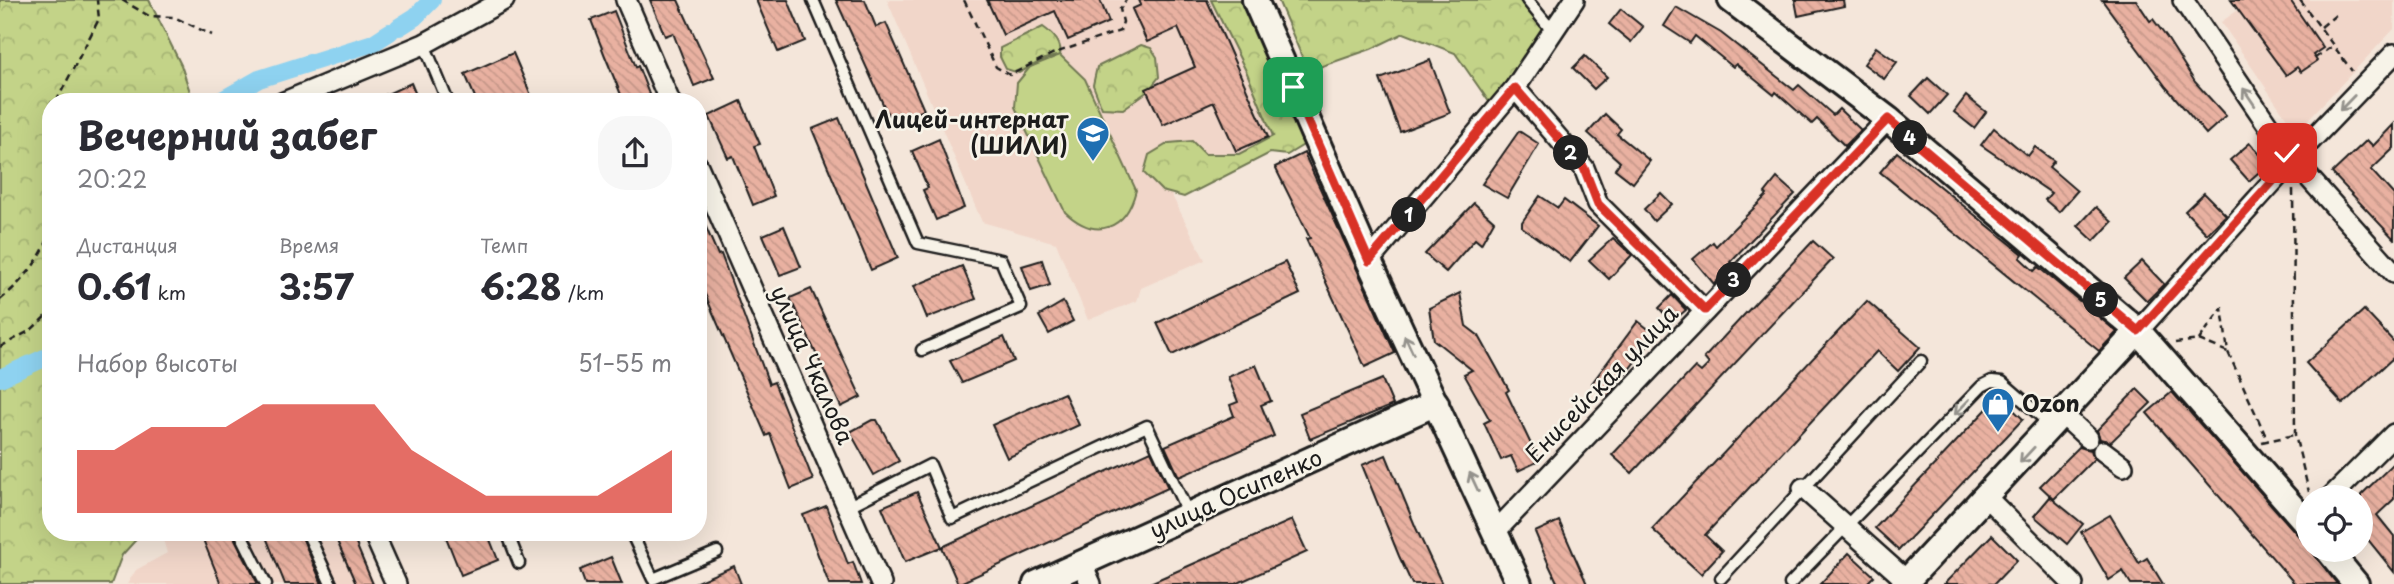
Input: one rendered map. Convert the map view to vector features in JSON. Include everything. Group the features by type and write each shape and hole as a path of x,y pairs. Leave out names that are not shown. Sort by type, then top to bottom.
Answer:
{"street":[{"path":"306,93 424,44 504,0"},
{"path":"626,0 666,93"},
{"path":"1255,0 1369,261 1519,584"},
{"path":"1369,261 1515,88 1574,0"},
{"path":"1731,0 1888,119 2138,331 2296,510"},
{"path":"2183,0 2292,166 2394,273"},
{"path":"1803,488 1905,583 1987,498 2394,54"},
{"path":"1515,88 1584,168 1598,204 1705,310"},
{"name":"Енисейская улица","path":"1496,531 1888,119"},
{"name":"улица Чкалова","path":"707,187 881,584"},
{"name":"улица Осипенко","path":"1036,584 1086,574 1189,515 1436,403"},
{"path":"2058,421 2096,444 2123,466"},
{"path":"2343,485 2394,434"},
{"path":"1987,498 2073,584"},
{"path":"377,541 396,584"},
{"path":"2338,562 2356,584"}],"lane":[{"path":"813,0 918,243 1001,260 1021,307 922,350"},
{"path":"1527,0 1554,33"},
{"path":"424,44 443,93"},
{"path":"1721,578 1921,361"},
{"path":"1790,584 1982,386 1992,381 2002,382 2058,421"},
{"path":"847,507 930,465 952,518 1147,426 1189,515"},
{"path":"244,541 266,584"},
{"path":"311,541 331,584"},
{"path":"510,541 519,563"},
{"path":"635,541 653,579 717,552"}],"path":[{"path":"61,93 99,19 97,0"},
{"path":"122,0 149,16 174,17 212,35"},
{"path":"964,0 996,67 1010,75 1052,54 1120,31 1123,22 1120,9 1126,0"},
{"path":"2300,0 2353,72"},
{"path":"2320,27 2337,15"},
{"path":"2315,58 2334,45"},
{"path":"2292,166 2295,435 2307,485"},
{"path":"0,300 21,283 42,255"},
{"path":"2199,340 2222,308 2228,352 2268,441 2295,435"},
{"path":"0,347 31,330 42,320"},
{"path":"2174,343 2199,340 2228,352"}],"shaded area":[{"name":"Лицей-интернат (ШИЛИ)","path":"887,0 1232,0 1288,135 1169,190 1205,260 1141,288 1137,301 1088,320 1056,243 982,222"},
{"path":"2231,0 2394,0 2394,29 2296,132 2221,22 2238,10"},
{"path":"163,541 355,541 375,584 127,584 136,570 167,553"}],"green space":[{"path":"0,0 149,0 181,65 190,93 42,93 42,541 135,541 122,555 111,584 0,584"},
{"path":"1211,0 1244,0 1305,144 1287,155 1270,153 1184,197 1162,191 1144,173 1149,155 1169,143 1192,141 1205,154 1239,154 1273,136 1247,73"},
{"path":"1278,0 1519,0 1547,32 1492,106 1455,53 1404,33 1371,49 1308,71"},
{"path":"1043,27 1059,43 1060,55 1045,59 1019,73 1006,69 1000,57 1000,48"},
{"path":"1141,45 1151,48 1157,57 1159,77 1148,91 1123,109 1102,108 1093,85 1097,67"},
{"path":"1060,55 1085,79 1136,190 1125,214 1108,227 1088,226 1065,212 1015,107 1017,83 1030,67"}],"building":[{"path":"650,0 678,0 714,78 694,86 673,33 665,36"},
{"path":"756,0 788,0 805,41 778,52"},
{"path":"836,0 865,0 876,27 886,23 924,110 892,124"},
{"path":"987,0 1100,0 1109,22 1068,40 1055,11 1003,35"},
{"path":"1139,0 1207,0 1268,137 1236,151 1214,102 1163,125 1146,89 1195,67 1178,28 1147,42 1132,9 1141,5"},
{"path":"1795,0 1843,0 1844,6 1798,16"},
{"path":"2102,0 2136,0 2150,21 2153,19 2167,38 2195,82 2226,116 2206,134 2166,87"},
{"path":"2231,0 2290,0 2323,48 2313,55 2317,61 2301,72 2297,67 2286,75"},
{"path":"1676,7 1721,33 1794,90 1799,85 1833,115 1839,109 1861,130 1845,146 1817,119 1812,124 1776,92 1774,95 1736,64 1733,67 1695,36 1690,43 1664,26"},
{"path":"1621,9 1643,27 1631,42 1609,24"},
{"path":"614,11 648,93 620,93 591,20"},
{"path":"1876,47 1897,62 1884,79 1864,64"},
{"path":"513,53 530,93 473,93 465,74"},
{"path":"1585,56 1607,77 1594,89 1573,68"},
{"path":"1430,60 1450,113 1400,132 1380,79"},
{"path":"1928,78 1947,95 1930,114 1911,96"},
{"path":"411,83 415,93 389,93"},
{"path":"1966,96 1986,112 1974,128 1954,112"},
{"path":"741,101 760,144 754,146 774,196 753,205 733,156 728,158 709,116"},
{"path":"1605,114 1621,129 1617,134 1650,161 1633,183 1615,169 1620,162 1588,133"},
{"path":"839,118 898,258 871,270 812,129"},
{"path":"2394,124 2394,148 2371,170 2394,195 2394,239 2332,173 2367,140 2373,146"},
{"path":"1994,128 2028,156 2035,147 2054,161 2049,167 2077,191 2059,212 2045,200 2051,193 1981,145"},
{"path":"1519,131 1539,144 1507,198 1482,184"},
{"path":"939,139 964,208 936,220 923,190 928,188 912,151"},
{"path":"2250,143 2268,164 2249,181 2230,160"},
{"path":"1897,152 2023,254 2020,258 2034,271 2038,267 2117,332 2099,351 1880,172"},
{"path":"1304,153 1395,353 1365,367 1306,239 1310,238 1275,167"},
{"path":"1777,178 1795,194 1730,262 1733,265 1714,284 1693,259 1713,242 1716,246 1767,195 1765,193"},
{"path":"1661,193 1672,204 1654,221 1644,209"},
{"path":"2204,193 2226,215 2207,234 2185,211"},
{"path":"1540,196 1558,208 1564,200 1598,226 1570,262 1522,227 1522,222"},
{"path":"1474,203 1494,221 1481,244 1475,239 1446,272 1425,254"},
{"path":"2096,207 2112,222 2094,241 2078,226"},
{"path":"784,226 801,267 780,275 763,235"},
{"path":"707,230 718,255 721,254 769,384 774,382 813,480 791,489 770,434 766,436 707,299"},
{"path":"1613,238 1632,255 1609,279 1589,260"},
{"path":"1813,241 1833,259 1632,473 1612,455 1695,367 1701,372 1709,364 1704,358"},
{"path":"1042,260 1050,285 1031,291 1022,266"},
{"path":"2142,261 2164,284 2147,301 2124,278"},
{"path":"1285,262 1300,294 1172,355 1157,323"},
{"path":"962,266 976,299 927,318 914,286"},
{"path":"811,289 861,397 841,407 790,298"},
{"path":"1460,293 1466,326 1479,336 1509,390 1506,392 1539,461 1518,471 1511,456 1501,460 1484,423 1490,420 1464,374 1472,370 1434,340 1429,308"},
{"path":"1672,295 1686,310 1672,322 1659,308"},
{"path":"1867,301 1920,347 1898,371 1877,351 1705,535 1722,551 1701,574 1652,529"},
{"path":"1063,302 1073,321 1049,334 1039,316"},
{"path":"2364,310 2394,342 2394,357 2343,404 2306,363"},
{"path":"1638,321 1656,335 1608,396 1592,383"},
{"path":"1004,337 1014,361 962,383 950,361"},
{"path":"1256,365 1271,401 1261,405 1274,436 1179,477 1165,446 1234,416 1230,405 1238,402 1228,377"},
{"path":"1382,379 1393,405 1310,439 1300,413"},
{"path":"2137,389 2151,403 2111,442 2100,439 2097,430"},
{"path":"2172,392 2296,533 2296,562 2320,562 2337,584 2295,584 2147,413"},
{"path":"1064,393 1079,425 1007,458 992,425"},
{"path":"1999,396 2023,419 1899,550 1875,528"},
{"path":"877,420 899,461 874,475 850,432"},
{"path":"2079,447 2091,450 2094,459 2054,499 2040,486"},
{"path":"1151,451 1168,488 958,584 942,547"},
{"path":"1386,455 1442,584 1412,584 1399,556 1362,465"},
{"path":"2394,463 2394,499 2377,515 2394,536 2394,572 2373,546 2371,485"},
{"path":"917,492 942,547 905,562 882,507"},
{"path":"2050,497 2083,524 2067,544 2034,516"},
{"path":"826,506 848,564 853,562 861,584 829,584 803,515"},
{"path":"2110,515 2139,563 2147,558 2163,584 2131,584 2123,571 2109,580 2081,532"},
{"path":"1292,520 1307,552 1236,584 1148,584"},
{"path":"1559,521 1587,584 1558,584 1549,565 1535,532"},
{"path":"1992,535 2017,560 1994,584 1944,584"},
{"path":"204,541 236,541 258,584 221,584"},
{"path":"268,541 304,541 322,584 285,584"},
{"path":"337,541 355,541 373,584 356,584"},
{"path":"448,541 491,541 498,560 461,575"},
{"path":"1849,553 1874,576 1866,584 1820,584"},
{"path":"611,557 622,584 585,584 580,570"},
{"path":"734,566 741,584 692,584"}],"waterway":[{"path":"399,27 415,17 432,0"},
{"path":"234,93 259,79 373,43 390,32"},
{"path":"0,378 42,359"}],"place":[{"name":"Лицей-интернат (ШИЛИ)","path":"1093,163"},
{"name":"Ozon","path":"1998,434"}],"route":[{"path":"1293,87 1369,261 1515,88 1584,168 1598,204 1705,310 1888,119 2138,331 2292,160 2287,153"}]}
